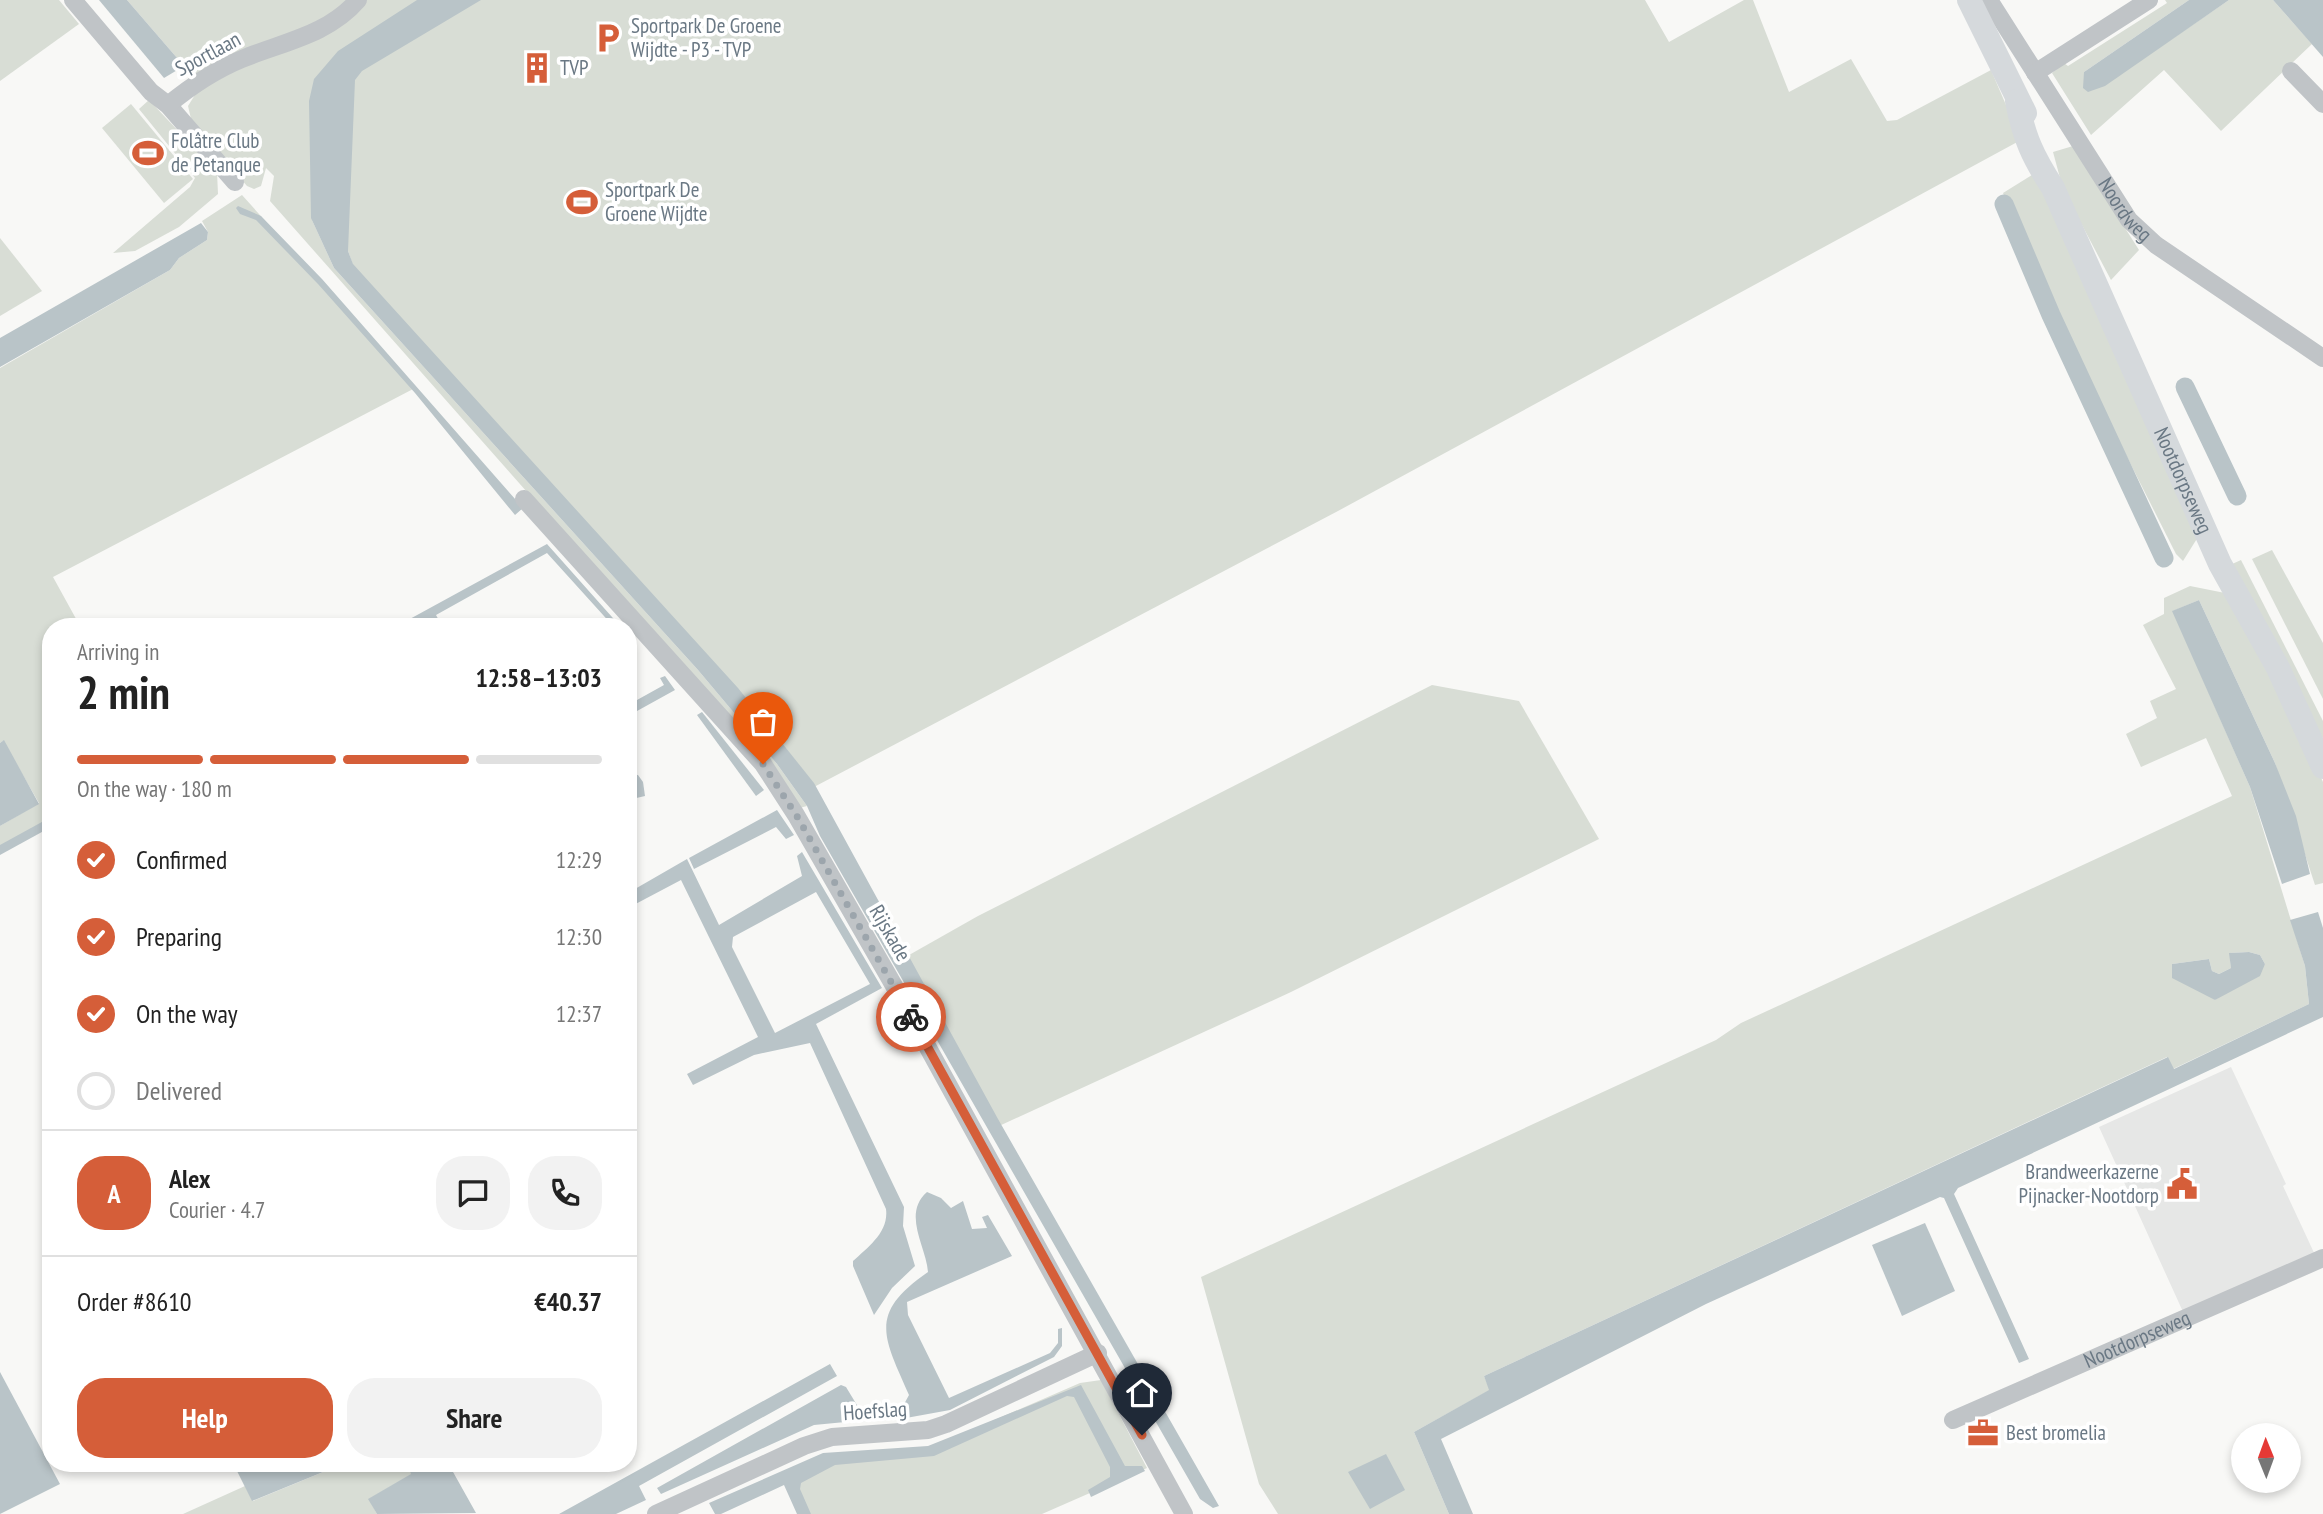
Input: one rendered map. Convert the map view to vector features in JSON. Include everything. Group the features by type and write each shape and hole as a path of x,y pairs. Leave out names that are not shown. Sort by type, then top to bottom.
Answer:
{"main road":[{"name":"Nootdorpseweg","path":"1969,0 2017,101 2041,140 2053,188 2220,564 2278,668 2323,767"}],"street":[{"name":"Sportlaan","path":"73,0 150,92 168,105 194,83 240,59 304,38 339,19 358,0"},
{"name":"Noordweg","path":"1989,0 2117,204 2143,234 2323,358"},
{"path":"2035,73 2149,0"},
{"path":"2291,71 2323,104"},
{"path":"168,105 235,183"},
{"name":"Rijskade","path":"524,499 631,618"},
{"name":"Rijskade","path":"637,624 763,764 796,815 1098,1353 1184,1514"},
{"name":"Nootdorpseweg","path":"1953,1420 2323,1258"},
{"name":"Hoefslag","path":"656,1514 804,1446 832,1437 928,1430 946,1424 1098,1353"}],"shaded area":[{"path":"0,0 59,0 79,24 0,81"},
{"path":"99,0 127,0 184,66 164,78"},
{"path":"127,0 1645,0 1669,42 1744,0 1753,0 1789,92 1851,59 1887,121 1897,120 1991,70 2021,140 1338,511 814,787 353,265 348,251 312,220 334,268 698,670 777,764 807,806 796,809 731,723 270,201 274,176 266,168 261,186 254,189 247,186 192,123 188,106 198,90 184,66"},
{"path":"417,0 481,0 362,71 355,80 348,251 353,264 738,688 814,783 998,1119 1219,1506 1213,1508 1200,1499 820,836 807,806 777,764 698,670 334,268 311,218 309,101 314,79 338,51"},
{"path":"2165,0 2189,0 2084,72 2138,62 2229,0 2273,0 2312,44 2221,131 2164,70 2091,135 2052,73 2064,63 2068,66 2167,3"},
{"path":"2189,0 2229,0 2105,86 2088,92 2083,88 2084,72"},
{"path":"2273,0 2323,0 2323,57"},
{"path":"149,100 217,172 218,194 179,227 135,251 113,253 190,187 195,178 139,109"},
{"name":"Folâtre Club de Petanque","path":"131,104 193,179 164,203 102,128"},
{"path":"2073,146 2139,250 2111,280 2063,189 2053,152"},
{"path":"2035,173 2198,537 2183,561 2176,554 2074,352 2003,193"},
{"path":"242,195 415,388 53,577 76,618 42,618 42,829 0,852 0,826 39,803 3,741 0,743 0,368 170,270 179,258 207,240 208,232 202,221"},
{"path":"238,206 261,216 322,279 523,508 515,515 415,393 318,284 256,220 240,214 236,208"},
{"path":"201,223 208,232 207,240 179,258 170,270 0,367 0,338"},
{"path":"0,238 42,291 0,316"},
{"path":"547,544 613,618 606,618 547,553 436,615 438,618 412,618"},
{"path":"2272,550 2323,643 2323,699 2252,559"},
{"path":"2241,560 2323,721 2323,739 2230,565"},
{"path":"2190,586 2225,593 2295,719 2323,782 2323,883 2315,885 2275,763 2199,600 2173,611 2250,787 2305,966 2309,1004 2173,1069 2167,1057 1484,1376 1490,1390 1414,1432 1449,1514 1278,1514 1259,1484 1201,1277 1716,1040 1741,1023 2232,796 2206,738 2141,767 2126,734 2157,718 2150,701 2176,689 2143,625 2164,614 2164,598","holes":["2249,952 2260,955 2265,964 2215,1000 2172,964 2209,959 2212,971 2219,974 2231,968 2230,953"]},
{"path":"2199,600 2275,763 2296,816 2310,874 2282,884 2250,787 2172,611"},
{"path":"665,676 675,690 637,711 637,700 664,685 660,678"},
{"path":"1432,685 1519,701 1599,839 1291,992 999,1126 902,959 978,916"},
{"path":"702,712 764,790 756,796 697,715"},
{"path":"4,740 39,804 0,826 0,743"},
{"path":"637,775 643,782 645,796 637,798"},
{"path":"777,810 794,835 786,839 776,827 694,869 689,858"},
{"path":"42,822 42,832 0,855 0,845"},
{"path":"802,852 882,988 816,1024 904,1207 903,1226 915,1266 892,1288 874,1315 853,1261 881,1232 886,1209 810,1043 754,1055 693,1085 687,1074 758,1037 681,880 637,903 637,888 687,859 719,925 802,876 797,856","holes":["816,892 870,984 775,1033 732,947 733,937"]},
{"path":"2318,912 2323,928 2323,1017 1958,1188 1954,1194 2029,1359 2019,1363 1944,1198 1940,1197 1706,1304 1441,1439 1473,1514 1449,1514 1414,1432 1489,1390 1484,1376 2168,1057 2174,1069 2309,1004 2305,966 2290,920"},
{"path":"2249,952 2260,955 2265,964 2260,976 2215,1000 2172,978 2172,964 2209,959 2212,971 2219,974 2231,968 2229,953"},
{"path":"2231,1067 2286,1184 2283,1186 2316,1257 2184,1314 2099,1127"},
{"path":"927,1192 941,1198 951,1208 963,1201 972,1229 987,1228 982,1217 988,1215 1012,1256 907,1302 908,1315 949,1398 1050,1353 1058,1343 1058,1329 1062,1328 1062,1346 1054,1357 950,1410 906,1418 903,1406 909,1395 893,1357 886,1328 896,1301 928,1272 916,1220 916,1210"},
{"path":"1925,1223 1955,1291 1902,1316 1872,1245"},
{"path":"830,1364 837,1376 639,1486 646,1500 616,1514 559,1514"},
{"path":"0,1372 42,1450 42,1472 54,1472 60,1484 0,1514"},
{"path":"1101,1380 1147,1468 1042,1514 803,1514 788,1479 831,1456 930,1448 1080,1383"},
{"path":"841,1385 846,1387 866,1420 814,1425 661,1494 657,1488"},
{"path":"1081,1385 1125,1466 1142,1466 1145,1471 1091,1497 1088,1490 1110,1477 1110,1467 1074,1397 1067,1396 934,1456 835,1465 801,1483 800,1489 811,1514 797,1514 784,1485 721,1514 715,1514 709,1503 823,1453 928,1446"},
{"path":"1386,1454 1405,1490 1370,1509 1348,1472"},
{"path":"238,1472 323,1472 252,1501"},
{"path":"323,1472 412,1474 369,1499 377,1514 183,1514 245,1486 253,1501"},
{"path":"410,1472 453,1472 476,1513 377,1514 368,1499"}],"waterway":[{"path":"2004,204 2051,315 2164,558"},
{"path":"2185,387 2237,496"}],"way so far":[{"path":"763,764 798,818 911,1017"}],"place":[{"name":"Sportpark De Groene Wijdte - P3 - TVP","path":"608,38"},
{"name":"TVP","path":"537,68"},
{"name":"Folâtre Club de Petanque","path":"148,153"},
{"name":"Sportpark De Groene Wijdte","path":"582,202"},
{"name":"Brandweerkazerne Pijnacker-Nootdorp","path":"2182,1184"},
{"name":"Best bromelia","path":"1983,1433"}],"route":[{"path":"911,1017 1142,1435"}]}
